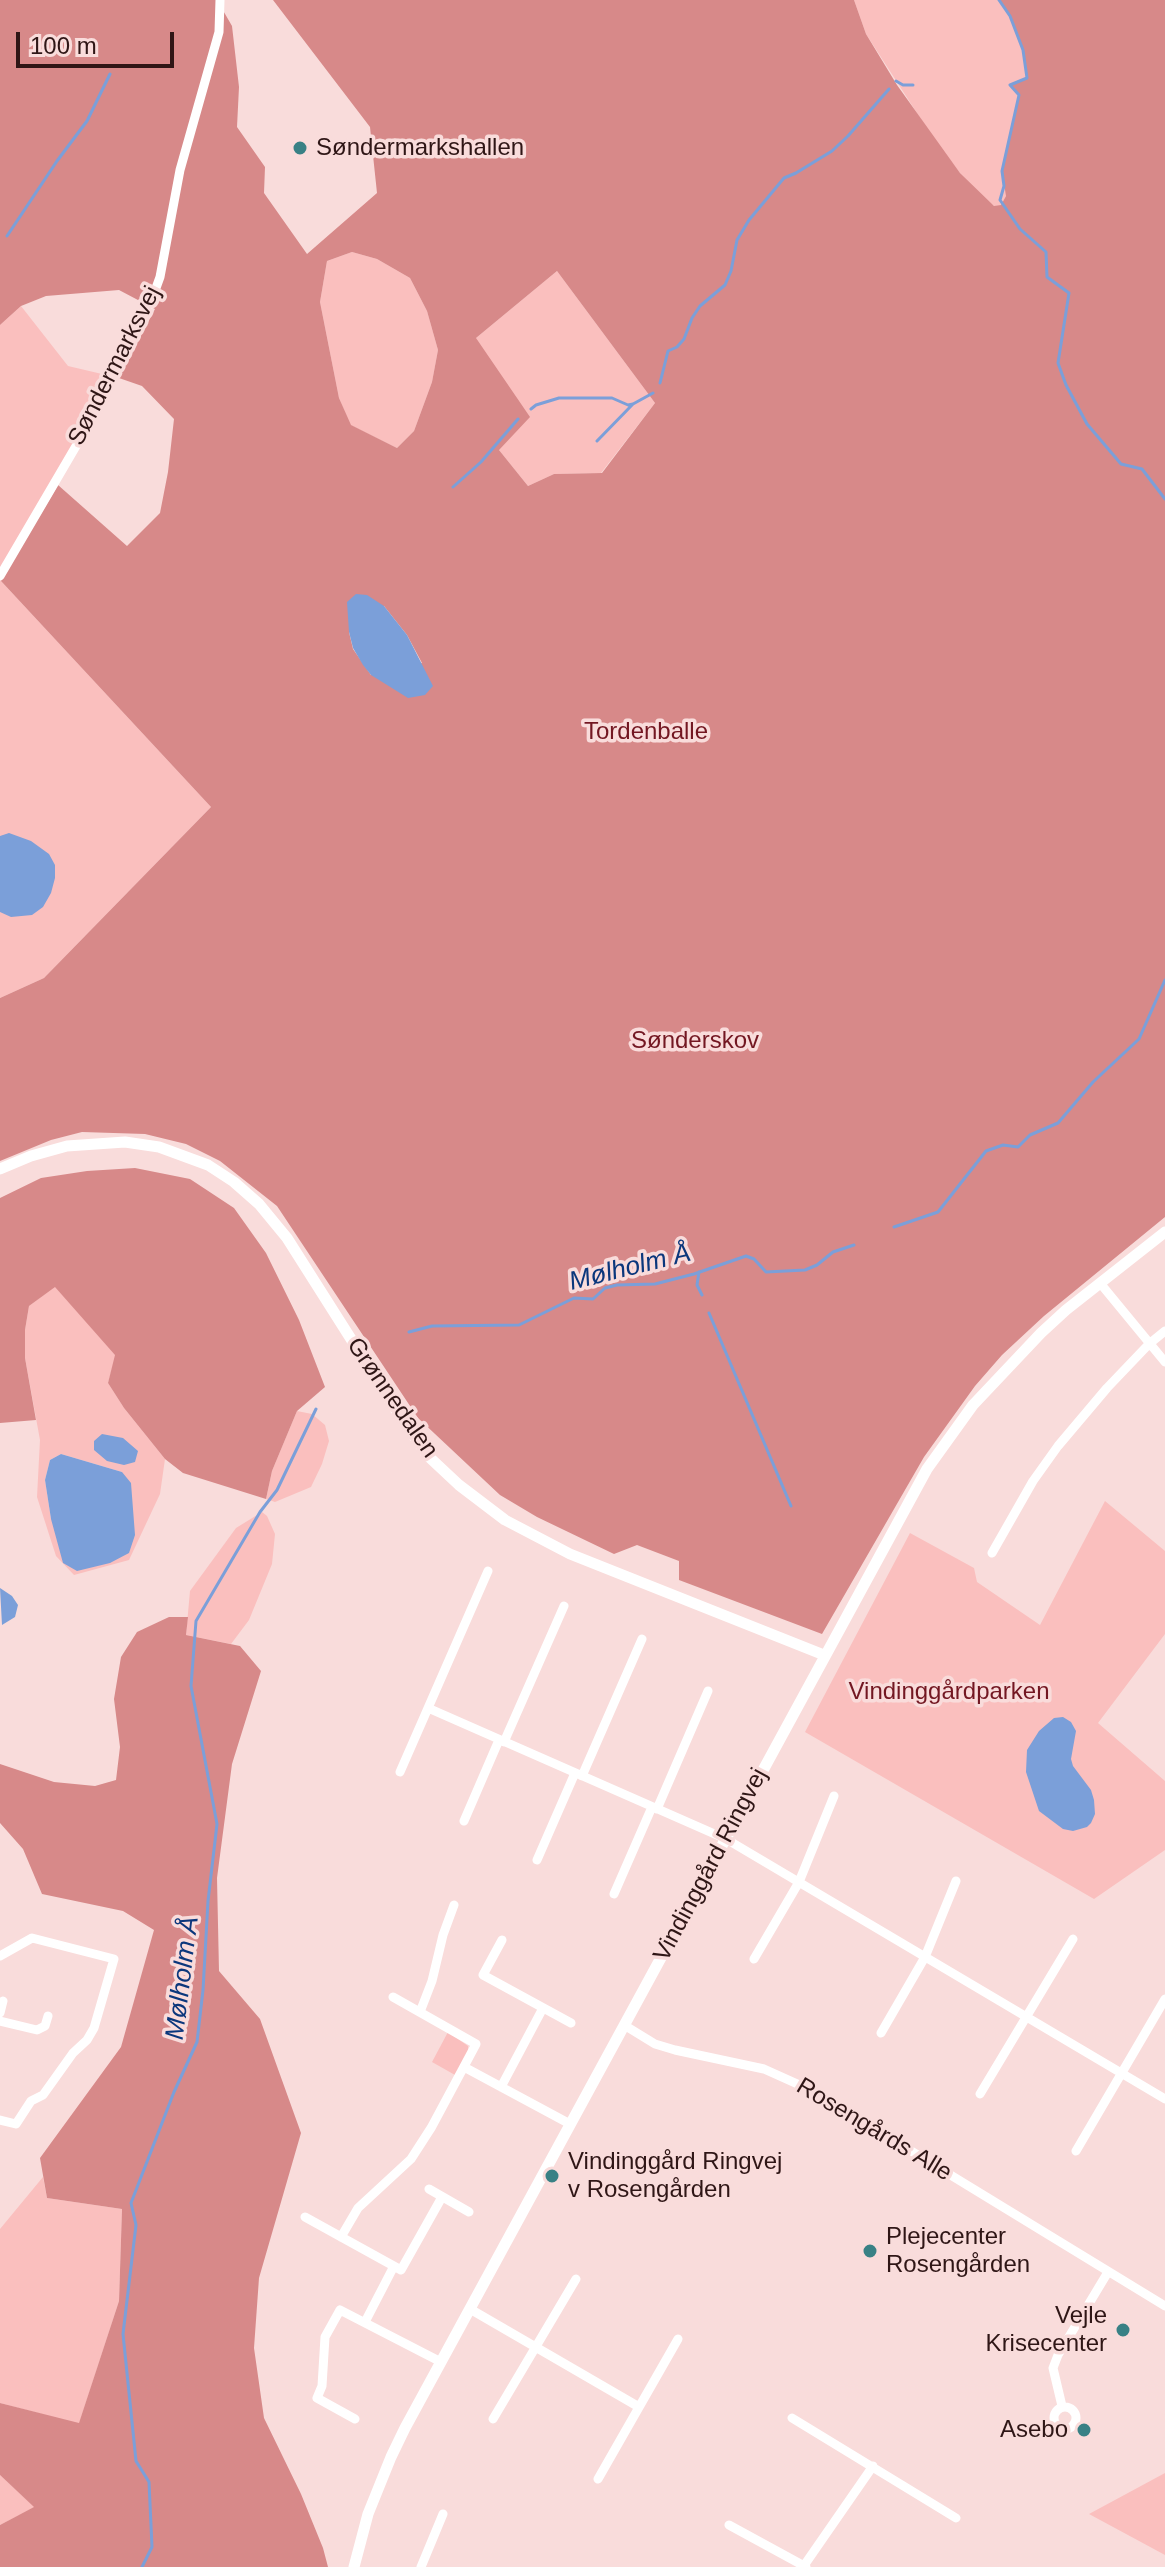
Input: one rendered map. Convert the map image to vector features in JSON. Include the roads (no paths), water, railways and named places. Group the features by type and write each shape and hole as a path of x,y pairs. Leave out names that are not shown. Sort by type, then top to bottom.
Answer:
{"street":[{"name":"Søndermarksvej","path":"0,576 86,429 152,299 160,277 180,170 219,32 220,0"},
{"name":"Grønnedalen","path":"0,1169 67,1146 112,1142 159,1147 208,1165 259,1204 287,1238 428,1456 459,1485 505,1520 570,1554 824,1655"},
{"name":"Vindinggård Ringvej","path":"355,2566 368,2514 391,2457 824,1655 944,1443 1000,1375 1066,1310 1165,1232"},
{"path":"1100,1283 1165,1362"},
{"path":"992,1553 1033,1481 1058,1446 1107,1388 1165,1331"},
{"path":"400,1772 488,1571"},
{"path":"464,1821 564,1606"},
{"path":"537,1860 642,1639"},
{"path":"614,1894 708,1691"},
{"path":"428,1708 726,1839 1165,2099"},
{"path":"754,1959 799,1882 834,1796"},
{"path":"881,2033 925,1957 956,1881"},
{"path":"420,2012 444,1960 443,1935 454,1905"},
{"path":"0,1956 32,1938 114,1959 94,2028 87,2040 73,2053 43,2095 31,2101 16,2124 0,2120"},
{"path":"980,2094 1073,1939"},
{"path":"502,1940 483,1975 571,2023"},
{"path":"341,2237 358,2208 411,2159 476,2044 393,1997"},
{"path":"1076,2151 1165,1999"},
{"path":"0,2013 3,2001"},
{"path":"501,2087 543,2008"},
{"path":"0,2021 37,2030 45,2026 48,2016"},
{"name":"Rosengårds Alle","path":"624,2025 655,2044 764,2069 813,2091 1165,2306"},
{"path":"464,2067 570,2124"},
{"path":"429,2189 469,2212"},
{"path":"305,2217 401,2270 442,2197"},
{"path":"365,2322 394,2266"},
{"path":"1062,2406 1053,2368 1108,2272"},
{"path":"493,2419 576,2279"},
{"path":"470,2309 639,2407"},
{"path":"355,2419 317,2398 322,2386 325,2337 340,2310 441,2362"},
{"path":"598,2479 678,2339"},
{"path":"792,2418 956,2518"},
{"path":"729,2525 805,2567 873,2466"},
{"path":"421,2567 443,2514"}],"water":[{"path":"356,594 367,595 384,606 407,635 433,686 425,695 408,698 371,675 363,665 353,648 349,632 347,602"},
{"path":"9,833 31,841 49,854 55,865 51,893 43,907 32,915 11,917 0,912 0,836"},
{"path":"102,1434 123,1438 138,1451 135,1462 124,1465 107,1461 94,1450 94,1441"},
{"path":"61,1454 122,1472 131,1483 135,1535 129,1553 110,1563 77,1571 63,1563 51,1519 45,1480 50,1460"},
{"path":"0,1588 12,1596 18,1605 15,1617 2,1625"},
{"path":"1063,1717 1071,1722 1076,1731 1071,1759 1073,1766 1091,1790 1094,1800 1095,1814 1091,1823 1073,1831 1063,1829 1039,1811 1026,1772 1027,1750 1039,1731 1054,1718"}],"waterway":[{"name":"Mølholm Å","path":"999,0 1010,16 1023,50 1027,78 1010,85 1019,95 1002,171 1004,186 1000,200 1020,229 1046,252 1047,277 1069,293 1058,363 1087,424 1121,464 1142,469 1165,499"},
{"path":"7,236 87,121 110,74"},
{"path":"896,81 913,85"},
{"path":"660,383 668,351 684,339 700,306 725,285 737,240 749,220 784,178 832,151 889,89"},
{"path":"531,409 559,398 612,398 628,405 653,393"},
{"path":"597,441 633,404"},
{"path":"453,487 481,462 518,419"},
{"name":"Mølholm Å","path":"894,1227 938,1212 986,1151 1003,1145 1018,1147 1030,1135 1058,1123 1093,1082 1139,1039 1165,980"},
{"name":"Mølholm Å","path":"409,1332 432,1326 519,1325 574,1298 593,1299 605,1288 655,1284 746,1256 754,1259 766,1272 805,1270 833,1252 854,1245"},
{"path":"699,1272 697,1285 702,1295"},
{"path":"709,1313 791,1506"},
{"name":"Mølholm Å","path":"142,2567 152,2547 149,2482 136,2461 123,2334 136,2225 131,2203 197,2042 217,1824 191,1686 196,1621 260,1512 277,1490 316,1409"}],"place":[{"name":"Søndermarkshallen","path":"300,148"},
{"name":"Vindinggård Ringvej v Rosengården","path":"552,2176"},
{"name":"Plejecenter Rosengården","path":"870,2251"},
{"name":"Vejle Krisecenter","path":"1123,2330"},
{"name":"Asebo","path":"1084,2430"}],"park label":[{"name":"Tordenballe","path":"646,732"},
{"name":"Sønderskov","path":"695,1041"},
{"name":"Vindinggårdparken","path":"949,1692"}]}
